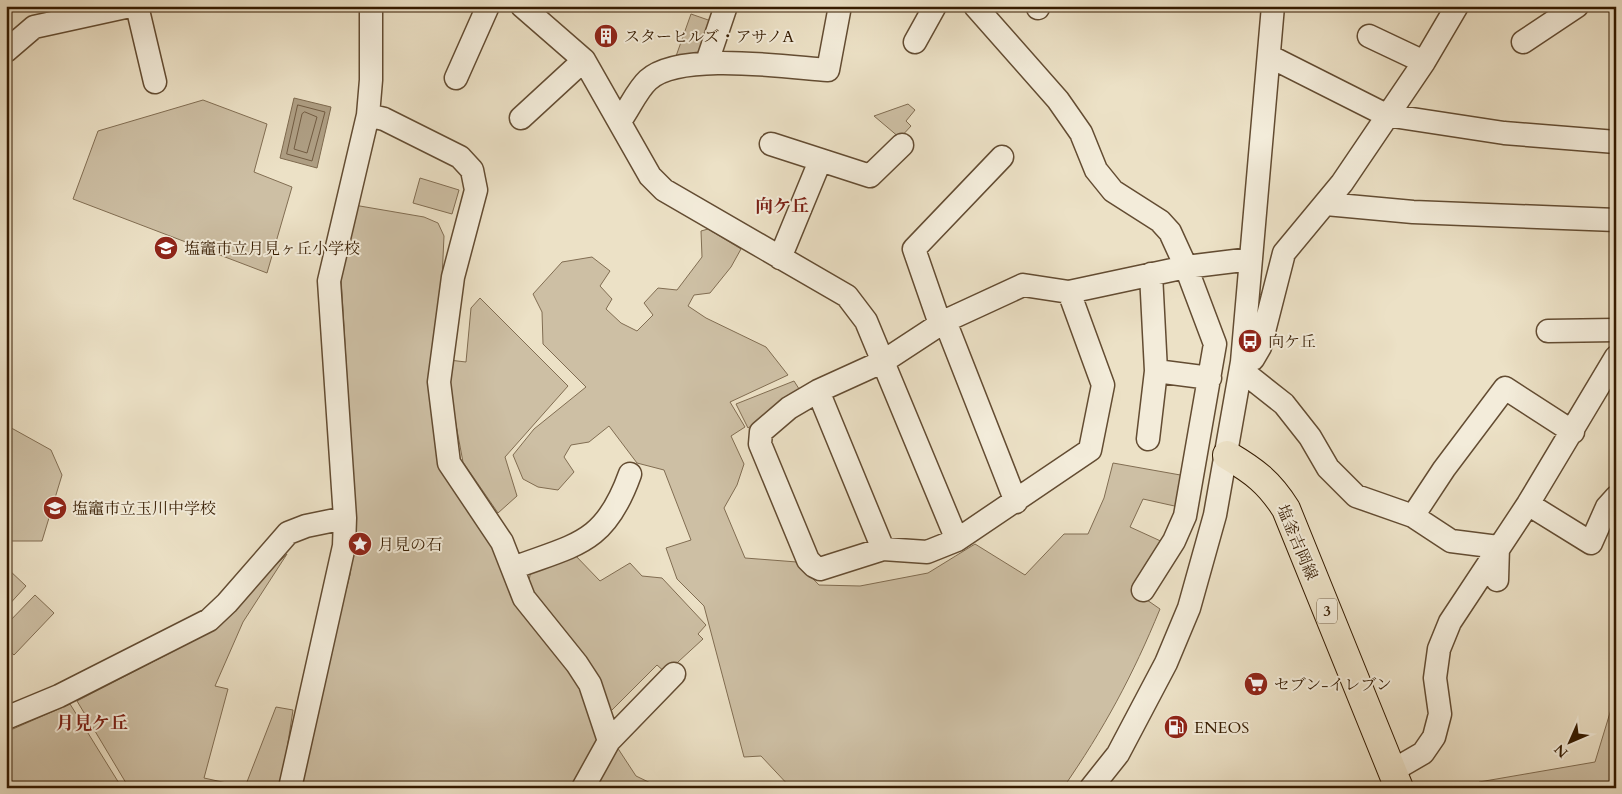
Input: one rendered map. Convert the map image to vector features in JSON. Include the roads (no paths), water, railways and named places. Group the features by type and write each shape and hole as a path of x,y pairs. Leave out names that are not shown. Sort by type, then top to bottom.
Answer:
{"main road":[{"name":"塩釜吉岡線","path":"1227,455 1249,468 1273,488 1286,509 1395,780"}],"street":[{"path":"6,51 34,27 130,6"},
{"path":"137,6 155,82"},
{"path":"290,788 344,546 345,518 329,281 368,114 371,80 371,6"},
{"path":"456,78 488,6"},
{"path":"522,6 584,60 650,176 664,190 847,296 866,321 957,540"},
{"path":"707,62 726,6"},
{"path":"620,121 648,79 674,68 707,62 828,70 840,6"},
{"path":"915,42 935,6"},
{"path":"975,6 1058,100 1081,133 1096,170 1113,191 1160,221 1170,232 1186,267 1214,344 1210,378 1184,516 1174,541 1143,590"},
{"path":"1091,788 1118,754 1142,712 1166,663 1189,608 1215,515 1227,455 1241,366 1273,6"},
{"path":"1241,366 1253,358 1260,347 1284,253 1301,229 1326,204 1424,62 1457,6"},
{"path":"1523,42 1577,6"},
{"path":"1368,36 1424,62"},
{"path":"1269,56 1386,115 1504,133 1616,142"},
{"path":"521,118 584,60"},
{"path":"368,114 384,119 460,157 472,170 476,190 453,277 439,382 449,463 502,542 524,598 577,664 590,684 610,741"},
{"path":"772,144 870,176 902,145"},
{"path":"1002,157 914,249 1016,502"},
{"path":"780,258 820,161"},
{"path":"1326,204 1413,212 1616,220"},
{"path":"1069,292 1103,385 1090,450 1016,502 957,540 927,552 882,549 820,569 814,566 808,560 760,444 761,432 772,420 818,391 884,361 943,322 1023,285 1069,292 1186,267 1251,259"},
{"path":"1148,439 1156,371 1152,274"},
{"path":"1548,331 1616,330"},
{"path":"1395,780 1423,753 1434,737 1440,714 1435,678 1439,648 1450,622 1528,504 1573,432 1616,357"},
{"path":"1241,366 1284,404 1310,437 1328,468 1356,496 1413,516 1451,541 1498,547"},
{"path":"1156,371 1210,378"},
{"path":"1413,516 1444,469 1505,388 1573,432"},
{"path":"818,391 882,549"},
{"path":"513,568 594,535 607,521 620,502 630,474"},
{"path":"1528,504 1591,543 1606,507 1616,497"},
{"path":"6,718 59,696 209,620 227,603 288,534 306,526 345,518"},
{"path":"1497,580 1498,547"},
{"path":"583,788 610,741 674,674"}],"water":[{"path":"294,98 331,107 317,168 280,158"}],"place":[{"name":"スターヒルズ・アサノA","path":"606,36"},
{"name":"塩竈市立月見ヶ丘小学校","path":"166,248"},
{"name":"向ケ丘","path":"1250,341"},
{"name":"塩竈市立玉川中学校","path":"55,508"},
{"name":"月見の石","path":"360,544"},
{"name":"セブン-イレブン","path":"1256,684"},
{"name":"ENEOS","path":"1176,727"}],"district":[{"name":"向ケ丘","path":"782,206"},
{"name":"月見ケ丘","path":"92,723"}]}
